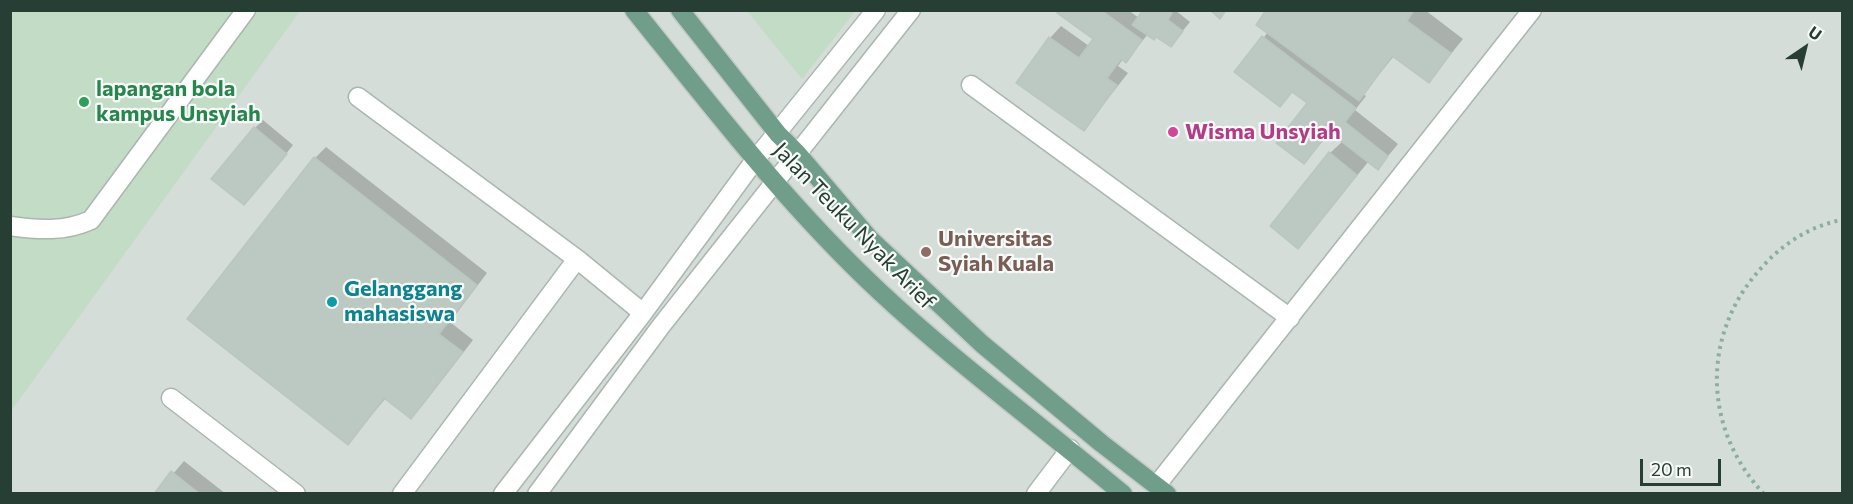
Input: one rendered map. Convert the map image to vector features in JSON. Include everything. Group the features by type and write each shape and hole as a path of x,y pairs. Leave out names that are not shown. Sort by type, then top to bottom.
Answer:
{"main road":[{"name":"Jalan Teuku Nyak Arief","path":"634,10 773,182 903,313 1123,494"},
{"name":"Jalan Teuku Nyak Arief","path":"680,10 778,134 870,239 982,344 1161,490"}],"street":[{"path":"10,225 62,229 75,227 91,220 246,10"},
{"path":"502,494 643,313 755,160 876,10"},
{"path":"537,494 661,326 773,182 912,10"},
{"path":"1161,490 1290,318 1533,10"},
{"path":"971,85 1290,318"},
{"path":"358,97 576,259 643,313"},
{"path":"402,494 576,259"},
{"path":"171,398 296,494"},
{"path":"1036,494 1070,449"}],"path":[{"path":"1764,494 1748,477 1725,431 1716,381 1723,330 1745,284 1781,247 1826,223 1842,220"}],"shaded area":[{"name":"Universitas Syiah Kuala","path":"11,11 1842,11 1842,493 11,493"}],"green space":[{"path":"10,11 300,11 11,411 10,411"},
{"path":"747,11 855,11 802,79"}],"building":[{"path":"1058,10 1101,10 1142,40 1126,63 1121,59 1107,78 1117,85 1084,131 1016,83 1049,37 1079,58 1093,39 1057,13"},
{"path":"1143,10 1168,10 1172,13 1168,20 1183,31 1171,47 1156,37 1154,40 1132,25"},
{"path":"1210,10 1226,10 1220,19"},
{"path":"1266,10 1414,10 1407,21 1451,53 1429,83 1392,56 1359,101 1256,25"},
{"path":"1262,36 1356,108 1345,122 1388,156 1378,170 1329,132 1304,164 1276,143 1307,103 1292,92 1280,107 1234,72"},
{"path":"254,127 287,154 244,205 211,179"},
{"path":"1329,152 1357,175 1298,249 1270,226"},
{"name":"Gelanggang mahasiswa","path":"314,157 477,285 439,334 463,352 411,419 384,398 348,445 187,319"},
{"path":"171,471 200,494 154,494"}],"place":[{"name":"lapangan bola kampus Unsyiah","path":"84,102"},
{"name":"Wisma Unsyiah","path":"1173,132"},
{"name":"Universitas Syiah Kuala","path":"926,252"},
{"name":"Gelanggang mahasiswa","path":"332,302"}]}
